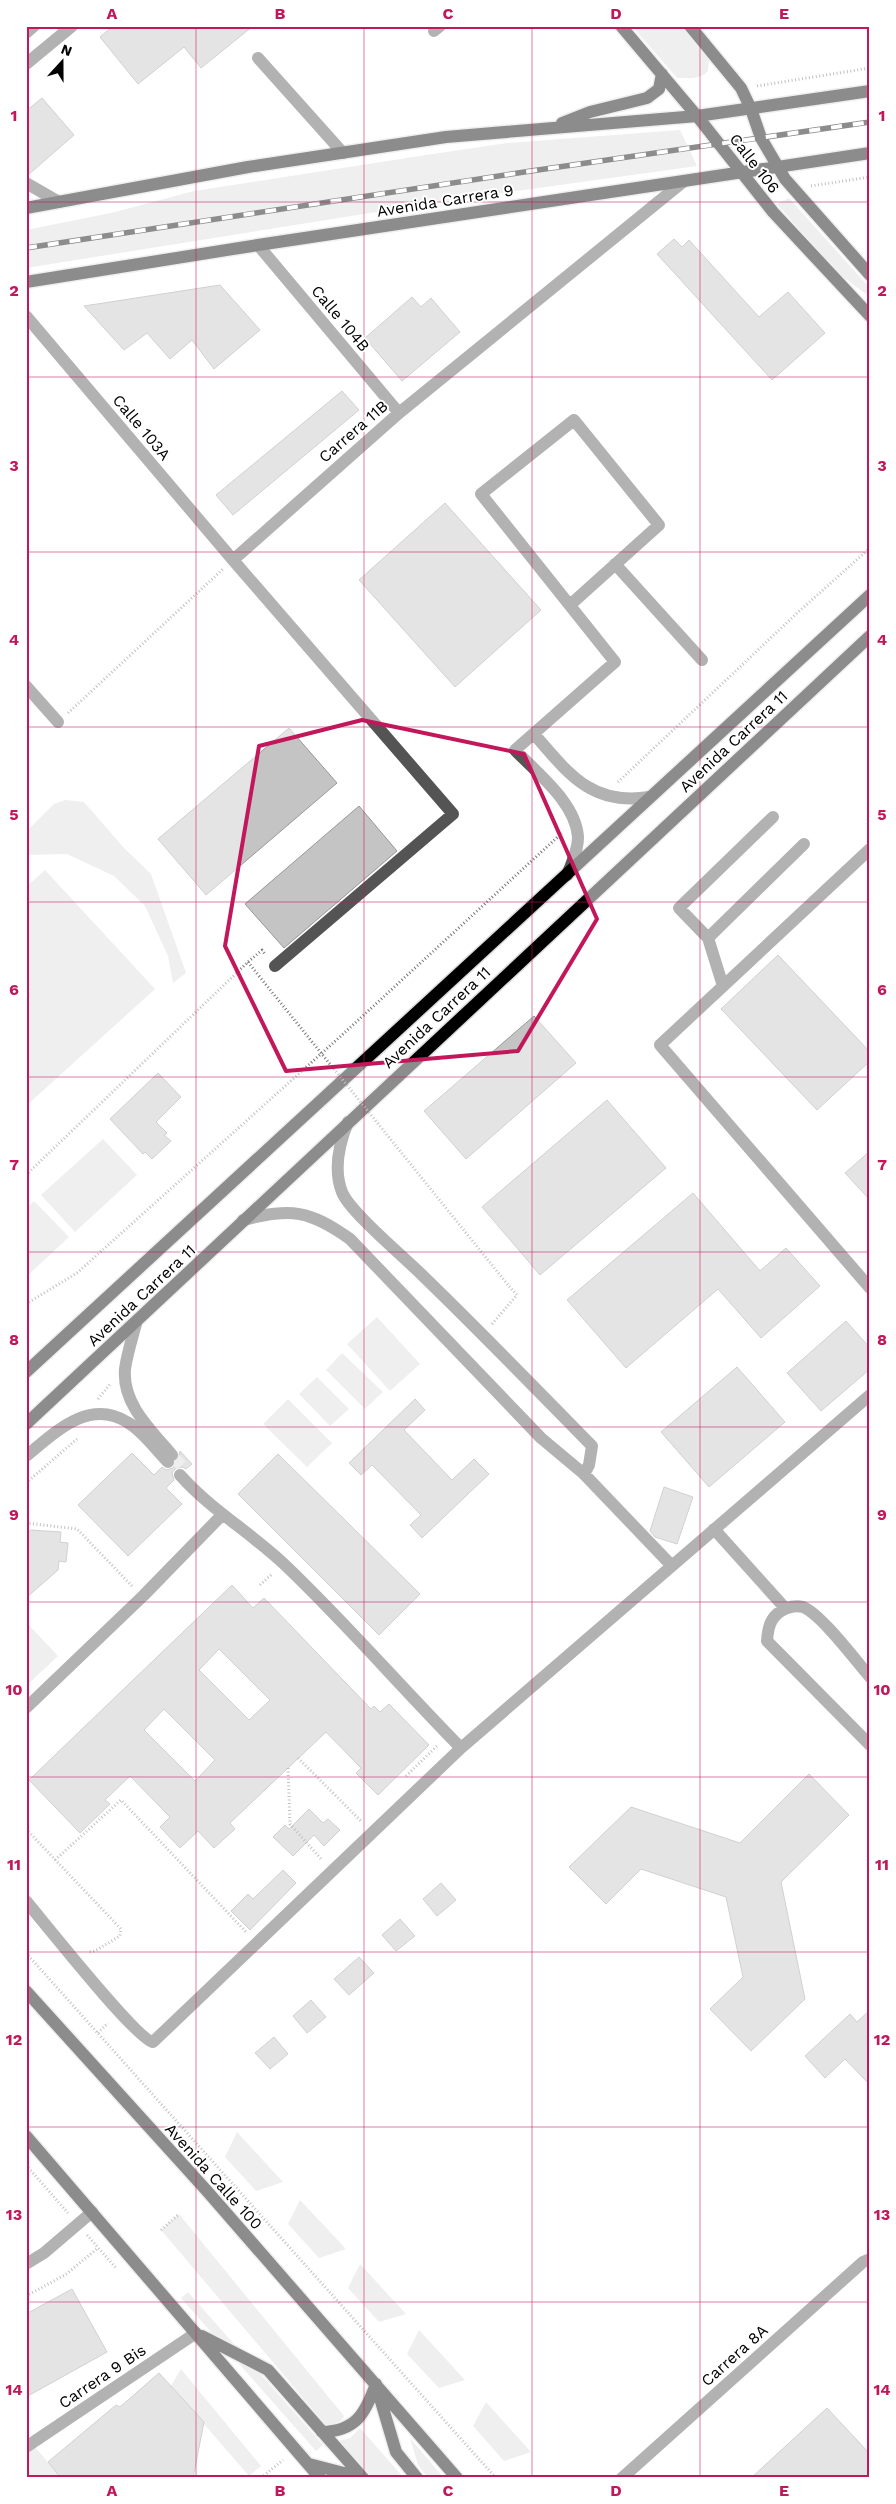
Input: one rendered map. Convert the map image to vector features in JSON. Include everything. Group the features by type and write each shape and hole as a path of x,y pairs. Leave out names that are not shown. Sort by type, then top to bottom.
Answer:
{"main road":[{"name":"Calle 106","path":"621,26 697,116 787,228 870,316"},
{"name":"Calle 106","path":"690,26 738,83 751,108 761,138 777,167 798,196 870,275"},
{"path":"549,128 590,112 647,98 659,89 662,74"},
{"path":"26,208 248,167 446,137 697,116 870,92"},
{"name":"Avenida Carrera 9","path":"26,282 258,244 870,153"},
{"name":"Avenida Carrera 11","path":"26,1372 870,595"},
{"name":"Avenida Carrera 11","path":"26,1424 136,1324 243,1220 870,636"},
{"name":"Avenida Calle 100","path":"26,1991 206,2190 458,2478"},
{"path":"26,2136 320,2478"},
{"path":"196,2333 268,2370 363,2478"},
{"path":"322,2432 337,2431 349,2427 367,2406 376,2384"},
{"name":"Avenida Calle 100","path":"376,2384 396,2452 417,2478"},
{"path":"309,2464 363,2478"}],"street":[{"path":"26,33 34,26"},
{"path":"26,64 72,26"},
{"path":"258,58 343,153"},
{"name":"Carrera 11B","path":"233,560 399,412 684,181"},
{"path":"26,183 60,202"},
{"name":"Calle 104B","path":"258,244 399,412"},
{"name":"Calle 103A","path":"26,316 233,560 453,814 275,966"},
{"path":"567,875 578,839 575,821 567,804 515,750 615,662 481,494 574,420 659,525 570,605"},
{"path":"615,564 702,660"},
{"path":"26,686 58,722"},
{"path":"534,734 570,775 586,787 604,796 618,799 649,797"},
{"path":"723,986 708,938 679,908 773,817"},
{"path":"708,938 804,844"},
{"path":"870,849 660,1045 870,1288"},
{"path":"348,1122 340,1143 338,1159 338,1176 342,1194 357,1212 483,1335 592,1446 589,1465 584,1474"},
{"path":"243,1220 270,1213 300,1213 317,1218 350,1239 542,1438 584,1474 672,1566"},
{"path":"26,1456 64,1425 79,1417 98,1414 116,1416 128,1422 171,1460 136,1412 127,1391 125,1369 136,1324"},
{"path":"26,1901 120,2012 146,2039 153,2042 461,1748 870,1396"},
{"path":"182,1472 202,1487 206,1498 222,1515 282,1563 461,1748"},
{"path":"26,1708 143,1596 222,1515"},
{"path":"714,1529 785,1608"},
{"path":"870,1677 820,1620 803,1608 785,1608 774,1616 768,1628 767,1641 870,1745"},
{"path":"26,2264 44,2253 92,2212"},
{"name":"Carrera 8A","path":"622,2478 855,2268 870,2259"},
{"name":"Carrera 9 Bis","path":"26,2447 196,2333"}],"path":[{"path":"754,86 870,68"},
{"path":"808,187 870,178"},
{"path":"604,796 794,615 870,548"},
{"path":"58,722 233,560"},
{"path":"26,1304 77,1273 342,1035 575,821"},
{"path":"26,1174 248,962 517,1295 483,1335"},
{"path":"26,1483 80,1436"},
{"path":"26,1523 78,1529 135,1588"},
{"path":"403,1780 448,1734"},
{"path":"298,1758 361,1820"},
{"path":"288,1768 290,1824 322,1860"},
{"path":"55,1860 121,1800 248,1934 254,1927"},
{"path":"357,1825 368,1814"},
{"path":"26,1829 122,1931 120,1936 95,1951 84,1951"},
{"path":"315,1866 328,1854"},
{"path":"26,1953 496,2478"},
{"path":"98,2033 112,2019"},
{"path":"26,2165 58,2202"},
{"path":"161,2230 179,2214"},
{"path":"26,2296 65,2275 98,2248"},
{"path":"261,2478 283,2460"}],"highlighted area":[{"path":"362,720 524,754 597,919 518,1051 286,1071 225,946 259,746"}],"shaded area":[{"path":"632,26 681,26 709,59 708,71 698,77 677,78"},
{"path":"680,130 697,166 452,200 26,268 26,230 111,213 194,191 507,143"},
{"path":"789,198 870,288 870,297 838,273 777,204"},
{"path":"65,800 84,802 124,848 151,874 186,973 173,983 168,956 145,906 114,876 67,854 26,855 26,833 54,804"},
{"path":"45,870 155,989 26,1106 26,887"},
{"path":"103,1139 137,1175 75,1232 41,1195"},
{"path":"34,1201 69,1237 26,1277 26,1209"},
{"path":"377,1317 420,1364 390,1391 347,1344"},
{"path":"342,1353 383,1392 365,1409 326,1370"},
{"path":"317,1377 349,1409 330,1426 299,1394"},
{"path":"288,1399 332,1443 307,1467 263,1424"},
{"path":"26,1622 58,1656 26,1686"},
{"path":"237,2132 283,2182 256,2191 225,2157"},
{"path":"300,2200 346,2249 319,2258 288,2224"},
{"path":"179,2214 344,2416 341,2421 327,2426 161,2230"},
{"path":"360,2264 406,2314 379,2322 348,2288"},
{"path":"188,2292 323,2445 316,2451 181,2298"},
{"path":"419,2330 465,2380 439,2388 407,2354"},
{"path":"181,2369 261,2466 249,2476 171,2386"},
{"path":"486,2402 531,2452 504,2461 473,2426"},
{"path":"360,2428 404,2478 369,2478 338,2441 350,2438"},
{"path":"26,2436 61,2478 26,2478"},
{"path":"410,2438 444,2478 428,2478 418,2465"}],"building":[{"path":"113,26 253,26 201,68 184,47 138,84 100,37"},
{"path":"42,98 74,135 28,175 26,111"},
{"path":"674,239 682,247 689,240 759,317 788,292 825,333 772,380 657,254"},
{"path":"220,285 260,330 214,369 192,340 170,359 147,333 124,350 84,306"},
{"path":"412,297 421,307 431,298 460,332 402,381 365,338"},
{"path":"342,391 359,410 233,515 216,495"},
{"path":"445,503 541,610 455,687 359,580"},
{"path":"289,728 337,783 206,895 158,839"},
{"path":"359,806 397,851 284,948 245,904"},
{"path":"778,955 870,1052 870,1061 817,1110 721,1009"},
{"path":"534,1016 576,1063 466,1159 424,1111"},
{"path":"158,1073 181,1097 156,1122 167,1133 164,1135 171,1141 152,1159 145,1152 143,1154 110,1119"},
{"path":"607,1100 666,1168 540,1275 482,1207"},
{"path":"870,1151 870,1200 845,1173"},
{"path":"693,1193 760,1271 786,1248 820,1286 761,1338 718,1289 626,1368 567,1300"},
{"path":"846,1321 870,1348 870,1369 821,1411 787,1373"},
{"path":"737,1367 785,1422 709,1487 661,1432"},
{"path":"415,1399 425,1410 404,1430 452,1480 474,1459 489,1474 422,1538 410,1525 421,1515 372,1465 361,1475 349,1463"},
{"path":"180,1451 192,1464 186,1469 182,1467 175,1469 172,1473 174,1480 166,1488 182,1504 128,1556 78,1505 132,1453 154,1475 162,1467 166,1470 173,1468 179,1458"},
{"path":"278,1454 420,1594 379,1635 238,1494"},
{"path":"664,1487 693,1497 677,1544 655,1537 650,1531"},
{"path":"31,1530 61,1532 60,1542 68,1543 66,1562 59,1561 58,1570 26,1598 26,1534"},
{"path":"232,1585 253,1608 264,1598 371,1709 374,1706 380,1712 389,1704 429,1745 378,1795 356,1773 361,1768 326,1732 230,1823 235,1829 214,1848 198,1831 180,1848 160,1827 170,1817 130,1776 105,1800 110,1804 80,1833 29,1780","holes":["219,1649 270,1700 249,1720 199,1670","164,1709 215,1760 195,1781 144,1730"]},
{"path":"809,1774 849,1815 781,1882 805,1999 751,2051 710,2009 743,1977 726,1897 641,1869 606,1904 569,1867 631,1807 740,1843"},
{"path":"309,1809 323,1823 328,1819 340,1830 324,1846 314,1835 293,1856 273,1837 285,1825 289,1829"},
{"path":"283,1870 296,1883 250,1930 231,1911 248,1894 253,1899"},
{"path":"441,1883 456,1900 437,1916 423,1899"},
{"path":"400,1919 415,1936 396,1951 382,1935"},
{"path":"359,1957 374,1973 349,1995 334,1979"},
{"path":"311,2000 326,2017 307,2033 293,2016"},
{"path":"870,2010 870,2085 845,2059 825,2078 805,2056 850,2014 857,2022"},
{"path":"274,2037 288,2054 270,2069 255,2053"},
{"path":"72,2289 107,2352 26,2397 26,2314"},
{"path":"159,2373 204,2422 193,2478 61,2478 48,2462 116,2405 120,2407"},
{"path":"827,2408 870,2454 870,2478 751,2478"}],"tunnel":[{"path":"173,1457 185,1469"}],"railway":[{"path":"26,248 531,171 870,122"}]}
